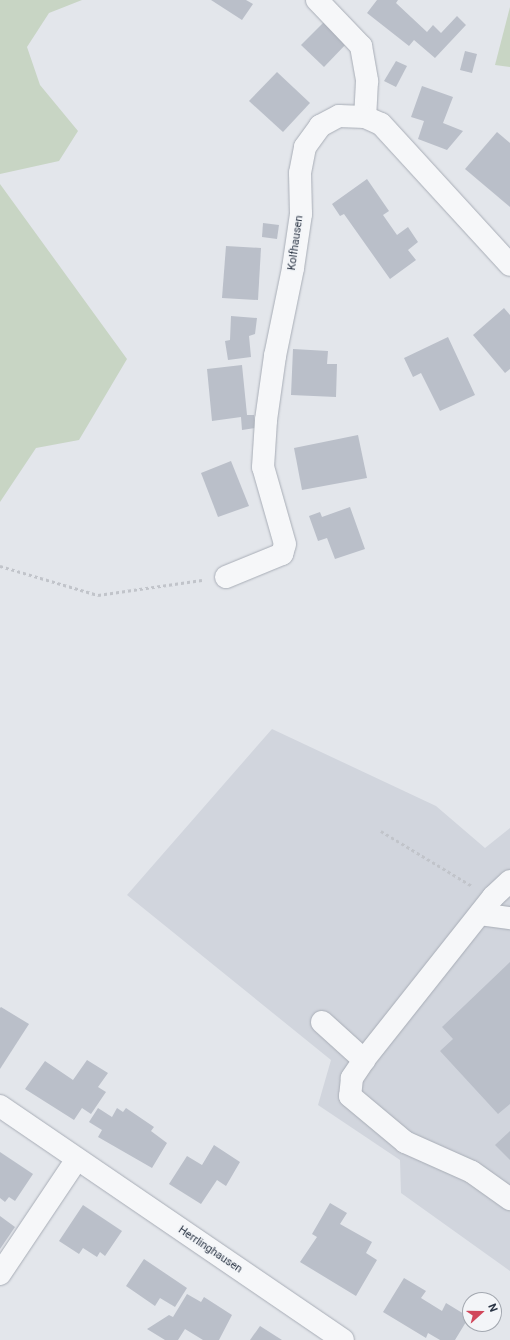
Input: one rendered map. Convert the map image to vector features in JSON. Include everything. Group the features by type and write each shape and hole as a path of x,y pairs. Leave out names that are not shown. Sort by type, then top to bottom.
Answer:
{"street":[{"path":"317,0 360,46 367,81 365,117"},
{"name":"Kolfhausen","path":"226,577 282,554 285,544 263,467 275,356 293,268 301,214 300,173 305,147 320,126 339,116 365,117 381,124 510,265"},
{"path":"510,881 480,914 364,1060 352,1078 350,1096 405,1142 472,1172 510,1199"},
{"path":"480,914 510,918"},
{"path":"322,1022 364,1060"},
{"name":"Herrlinghausen","path":"0,1106 343,1340"},
{"path":"0,1274 77,1159"}],"path":[{"path":"0,566 98,595 226,577"},
{"path":"381,831 452,876"}],"shaded area":[{"path":"272,729 436,806 485,848 510,828 510,1271 401,1193 400,1160 318,1105 331,1060 127,895"}],"green space":[{"path":"0,0 82,0 49,13 27,47 40,85 78,131 59,161 0,174"},
{"path":"510,7 510,67 495,65"},
{"path":"0,184 127,359 79,440 36,448 0,502"}],"building":[{"path":"211,0 246,0 253,4 242,20"},
{"path":"377,0 398,0 396,3 427,32 433,25 441,33 457,16 466,25 435,58 414,40 409,46 367,13"},
{"path":"326,20 348,42 324,67 301,45"},
{"path":"465,51 477,54 472,73 460,70"},
{"path":"396,61 407,66 396,87 384,81"},
{"path":"277,72 310,103 283,132 249,101"},
{"path":"422,86 453,97 443,123 463,131 447,150 418,139 424,121 411,117"},
{"path":"497,132 510,143 510,207 465,169"},
{"path":"367,179 389,211 383,215 397,235 408,227 418,242 408,250 416,260 390,279 344,214 340,216 332,204"},
{"path":"263,223 279,225 277,239 262,237"},
{"path":"226,246 261,248 258,300 222,298"},
{"path":"504,308 510,315 510,369 505,373 473,335"},
{"path":"231,316 257,318 255,334 249,336 251,357 228,360 225,341 230,340"},
{"path":"448,337 475,395 440,411 421,373 413,377 404,358"},
{"path":"293,349 328,351 327,364 337,364 336,397 291,395"},
{"path":"242,365 247,415 254,415 255,428 242,430 241,417 212,421 207,369"},
{"path":"358,435 367,478 302,490 294,448"},
{"path":"231,461 249,506 218,517 201,473"},
{"path":"350,507 365,549 335,559 327,538 318,541 309,516 320,512 322,517"},
{"path":"510,962 510,1104 498,1114 440,1051 453,1039 442,1027"},
{"path":"1,1007 29,1024 0,1069 0,1008"},
{"path":"87,1060 108,1073 98,1087 106,1092 91,1114 82,1108 74,1120 25,1089 45,1061 73,1080"},
{"path":"98,1108 112,1117 117,1108 123,1112 126,1108 154,1127 151,1131 167,1143 152,1168 98,1137 102,1130 89,1122"},
{"path":"510,1131 510,1160 495,1145"},
{"path":"214,1145 240,1162 226,1186 217,1180 201,1204 169,1184 187,1156 202,1165"},
{"path":"0,1152 33,1174 15,1201 9,1197 5,1202 0,1198"},
{"path":"330,1203 347,1213 340,1224 372,1242 366,1253 377,1260 356,1296 300,1262 317,1237 312,1234"},
{"path":"83,1205 122,1231 105,1256 100,1252 97,1257 83,1248 79,1254 59,1241"},
{"path":"0,1216 15,1227 0,1249"},
{"path":"144,1259 187,1288 175,1307 160,1298 155,1306 126,1286"},
{"path":"404,1278 426,1291 421,1298 442,1311 446,1303 462,1313 462,1328 455,1340 440,1340 428,1333 426,1338 383,1312"},
{"path":"187,1294 201,1302 204,1297 232,1315 219,1340 203,1340 185,1329 178,1340 165,1340 147,1329 169,1315 173,1317"},
{"path":"260,1326 282,1340 250,1340"}]}
